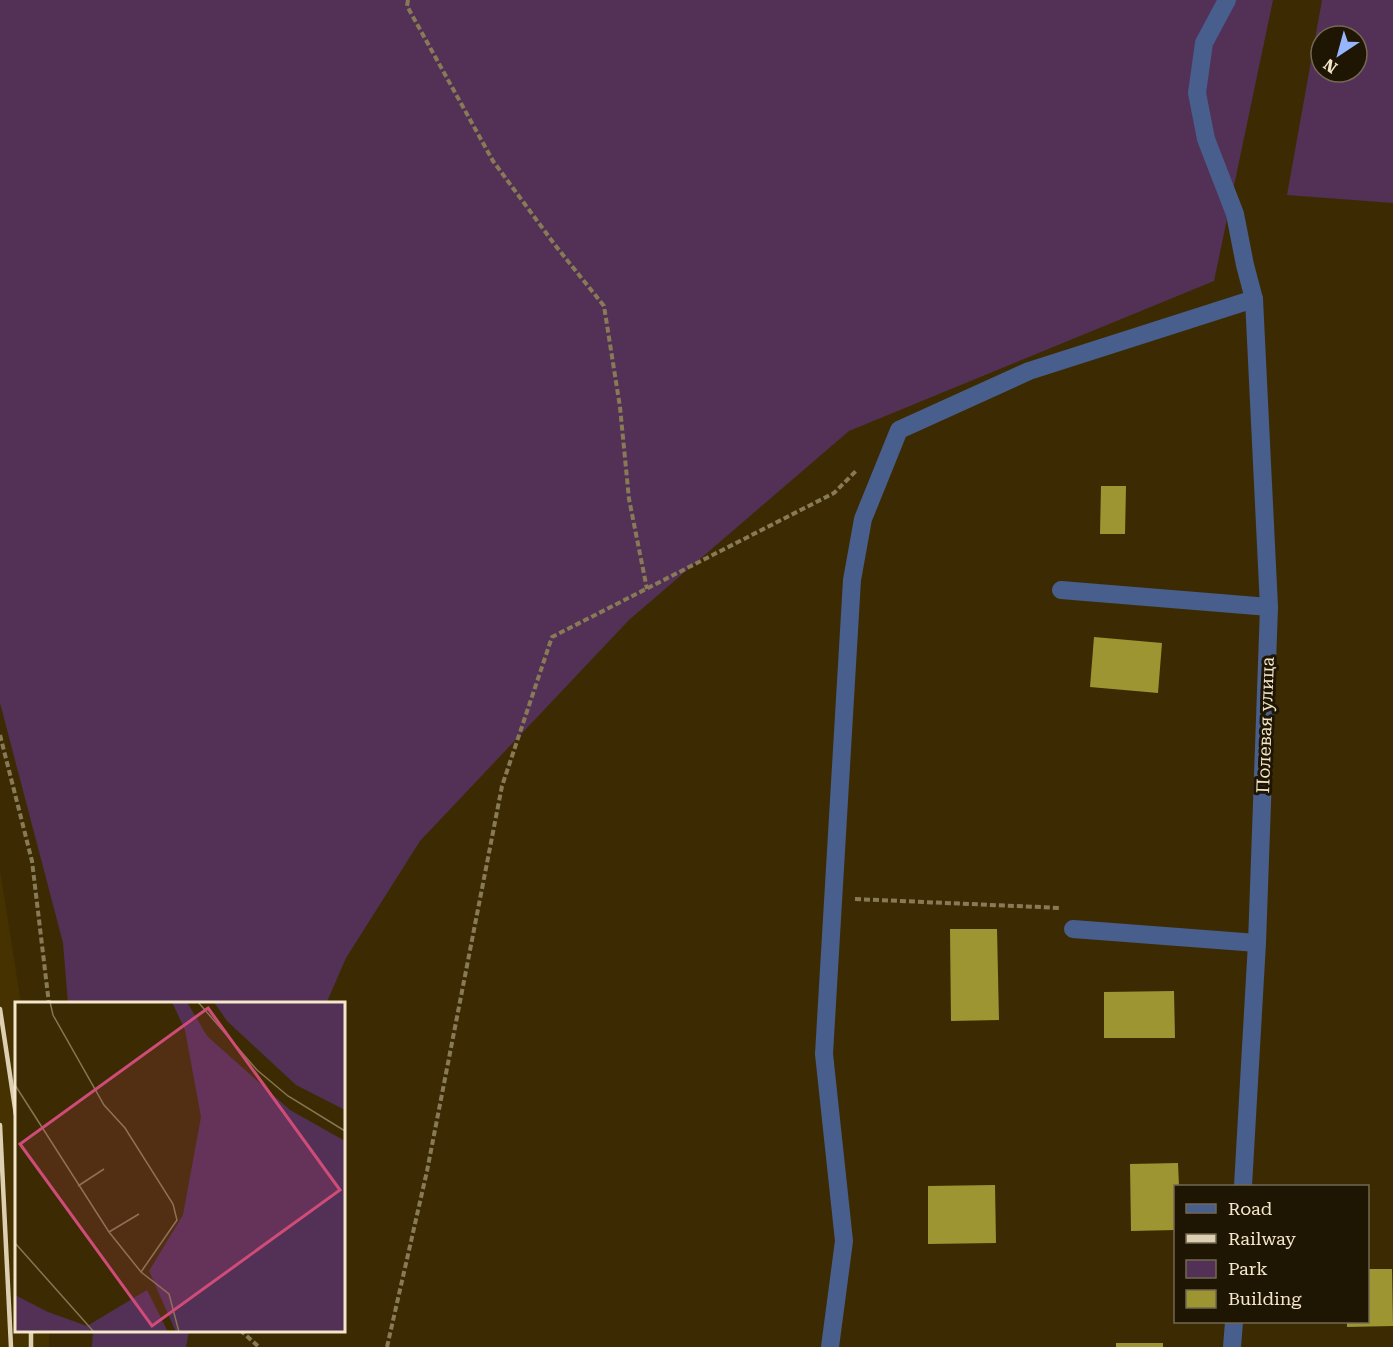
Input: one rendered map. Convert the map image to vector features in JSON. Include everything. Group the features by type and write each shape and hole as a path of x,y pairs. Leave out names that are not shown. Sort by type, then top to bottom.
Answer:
{"street":[{"name":"Полевая улица","path":"1227,0 1204,43 1197,93 1206,139 1235,214 1254,299 1269,607 1257,943 1242,1185"},
{"path":"830,1347 843,1241 824,1054 852,580 862,519 899,430 1029,371 1254,299"},
{"path":"1061,590 1269,607"},
{"path":"1073,929 1257,943"},
{"path":"1232,1347 1234,1323"}],"path":[{"path":"408,0 407,6 493,161 555,245 604,306 620,407 628,499 646,589"},
{"path":"387,1347 427,1171 502,786 552,637 834,493 858,469"},
{"path":"0,735 32,861 50,1002"},
{"path":"833,898 1061,908"},
{"path":"242,1332 260,1347"}],"shaded area":[{"path":"0,870 21,1002 15,1002 15,1332 49,1332 49,1347 0,1347"}],"green space":[{"path":"0,0 1273,0 1214,281 849,431 629,620 420,841 346,958 327,1002 68,1002 63,943 0,703"},
{"path":"1322,0 1393,0 1393,203 1287,195 1309,72 1309,84 1369,84 1369,24 1318,24"},
{"path":"93,1332 189,1332 186,1347 92,1347"}],"building":[{"path":"1101,486 1126,486 1125,534 1100,534"},
{"path":"1094,637 1162,643 1158,693 1090,687"},
{"path":"950,929 997,929 999,1020 951,1021"},
{"path":"1174,991 1175,1038 1104,1038 1104,992"},
{"path":"1178,1163 1179,1185 1174,1185 1174,1230 1131,1231 1130,1164"},
{"path":"995,1185 996,1243 928,1244 928,1186"},
{"path":"1369,1269 1392,1269 1393,1326 1347,1327 1347,1323 1369,1323"},
{"path":"1116,1343 1163,1343 1163,1347 1116,1347"}],"railway":[{"path":"0,1009 15,1108"},
{"path":"0,1125 11,1347"},
{"path":"31,1332 31,1347"}]}
